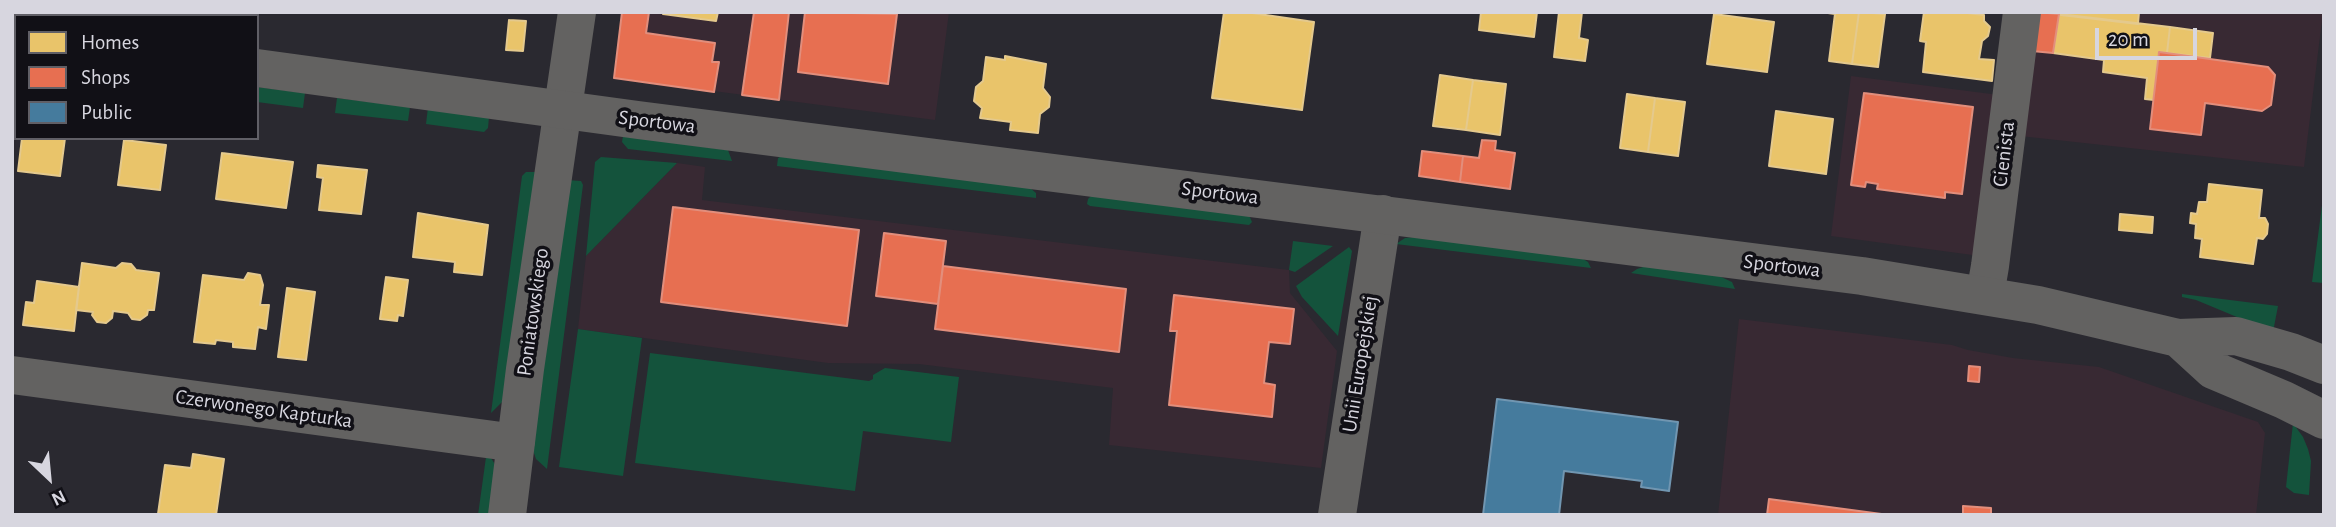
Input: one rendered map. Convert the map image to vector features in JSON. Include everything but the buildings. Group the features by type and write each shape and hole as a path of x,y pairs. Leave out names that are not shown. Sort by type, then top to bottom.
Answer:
{"street":[{"name":"Poniatowskiego","path":"507,515 577,12"},
{"name":"Cienista","path":"1985,295 2022,12"},
{"name":"Sportowa","path":"259,68 564,110 1850,274 1985,295 2178,338 2236,336 2324,365"},
{"name":"Unii Europejskiej","path":"1337,515 1383,214"},
{"name":"Sportowa","path":"2178,338 2213,370 2324,420"},
{"name":"Czerwonego Kapturka","path":"12,375 516,443"}],"shaded area":[{"path":"622,12 949,12 935,120 614,78"},
{"path":"2034,12 2323,12 2304,167 2020,136"},
{"path":"1851,76 1999,95 1980,256 1831,236"},
{"path":"677,163 705,167 702,200 1289,270 1290,293 1337,351 1321,468 1109,445 1113,388 919,364 828,363 578,329 586,256"},
{"path":"1739,319 1952,345 2013,358 2099,367 2258,422 2265,433 2256,515 1718,515"}],"green space":[{"path":"259,87 305,93 303,108 259,102"},
{"path":"337,98 410,107 408,121 335,113"},
{"path":"428,107 489,117 488,128 484,132 426,124"},
{"path":"623,136 728,150 732,161 628,149 622,142"},
{"path":"784,155 1029,187 1036,193 1036,198 777,166 778,158"},
{"path":"601,157 677,163 586,256 595,162"},
{"path":"526,172 536,172 504,400 491,413 522,176"},
{"path":"567,180 581,181 583,185 547,469 536,459 533,450"},
{"path":"2324,190 2324,283 2312,282"},
{"path":"1092,195 1249,215 1252,222 1249,225 1090,206 1087,204"},
{"path":"1405,238 1580,257 1588,262 1591,268 1396,244"},
{"path":"1293,241 1333,246 1295,272 1289,270"},
{"path":"1349,247 1352,251 1338,336 1302,297 1296,286"},
{"path":"1646,266 1719,276 1732,282 1735,289 1631,273"},
{"path":"2182,294 2278,306 2273,332 2196,300 2182,297"},
{"path":"578,329 642,338 623,476 559,467"},
{"path":"650,353 869,381 873,379 873,375 885,368 959,377 951,442 863,431 855,491 635,463"},
{"path":"2293,423 2303,437 2311,461 2309,495 2294,493 2286,487"},
{"path":"486,457 491,458 496,466 491,515 478,515"}]}
